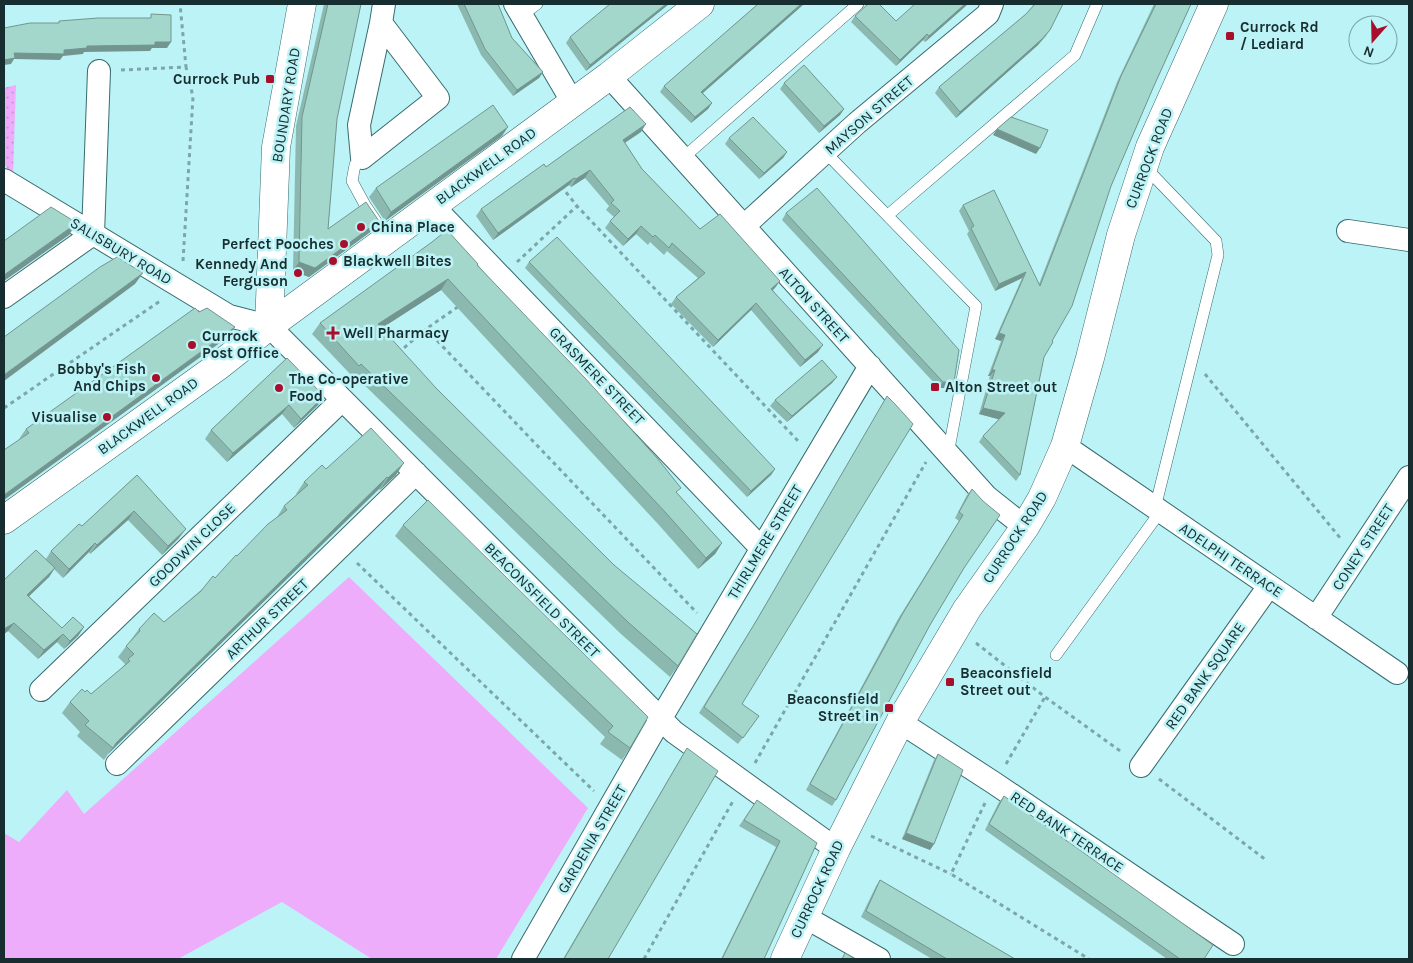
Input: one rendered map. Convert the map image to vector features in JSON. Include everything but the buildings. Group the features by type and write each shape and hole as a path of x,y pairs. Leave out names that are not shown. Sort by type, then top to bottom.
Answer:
{"street":[{"name":"BOUNDARY ROAD","path":"269,326 276,147 302,4"},
{"name":"BLACKWELL ROAD","path":"4,520 209,372 573,103 700,4"},
{"name":"MAYSON STREET","path":"744,226 857,123 988,14 992,4"},
{"name":"CURROCK ROAD","path":"785,959 848,824 900,722 967,609 1025,527 1042,498 1066,446 1121,235 1150,147 1214,4"},
{"path":"525,7 573,103"},
{"path":"362,158 438,98 382,14"},
{"path":"362,158 359,125 382,14"},
{"path":"4,297 93,234 99,71"},
{"name":"ALTON STREET","path":"609,76 987,497 1025,527"},
{"name":"SALISBURY ROAD","path":"4,180 229,316 269,326"},
{"name":"GRASMERE STREET","path":"433,206 761,548"},
{"path":"1348,231 1409,240"},
{"name":"BEACONSFIELD STREET","path":"269,326 674,732 836,849"},
{"name":"THIRLMERE STREET","path":"661,718 870,366"},
{"name":"GOODWIN CLOSE","path":"41,690 342,400"},
{"name":"ADELPHI TERRACE","path":"1066,446 1397,673"},
{"name":"ARTHUR STREET","path":"117,764 416,473"},
{"name":"CONEY STREET","path":"1316,618 1409,477"},
{"name":"RED BANK SQUARE","path":"1142,766 1269,586"},
{"name":"GARDENIA STREET","path":"523,959 661,718"},
{"name":"RED BANK TERRACE","path":"900,722 1233,944"},
{"path":"805,917 879,959"}],"lane":[{"path":"683,158 858,4"},
{"path":"888,216 1075,55 1098,4"},
{"path":"825,152 976,306 943,448"},
{"path":"362,158 355,165 352,181 365,205 388,239"},
{"path":"1056,655 1157,510 1218,255 1216,241 1144,166"}],"path":[{"path":"4,408 181,287 193,97 186,67 180,4"},
{"path":"99,71 186,67"},
{"path":"559,184 577,206 814,459"},
{"path":"502,276 577,206"},
{"path":"396,355 426,329 464,303"},
{"path":"426,329 713,630"},
{"path":"1192,358 1356,558"},
{"path":"644,959 744,782 943,448"},
{"path":"340,547 610,806"},
{"path":"956,627 1045,698 1142,766 1266,860"},
{"path":"950,874 994,783 1045,698"},
{"path":"848,824 950,874 1089,959"}],"shaded area":[{"path":"16,85 13,175 4,164 4,88"},
{"path":"349,577 588,808 496,959 372,959 282,902 178,959 4,959 4,833 19,842 67,790 84,814"}],"place":[{"name":"Currock Rd / Lediard","path":"1230,36"},
{"name":"Currock Pub","path":"270,79"},
{"name":"China Place","path":"361,227"},
{"name":"Perfect Pooches","path":"344,244"},
{"name":"Blackwell Bites","path":"333,261"},
{"name":"Kennedy And Ferguson","path":"298,273"},
{"name":"Well Pharmacy","path":"333,333"},
{"name":"Currock Post Office","path":"192,345"},
{"name":"Bobby's Fish And Chips","path":"156,378"},
{"name":"Alton Street out","path":"935,387"},
{"name":"The Co-operative Food","path":"279,388"},
{"name":"Visualise","path":"107,417"},
{"name":"Beaconsfield Street out","path":"950,682"},
{"name":"Beaconsfield Street in","path":"889,708"}]}
